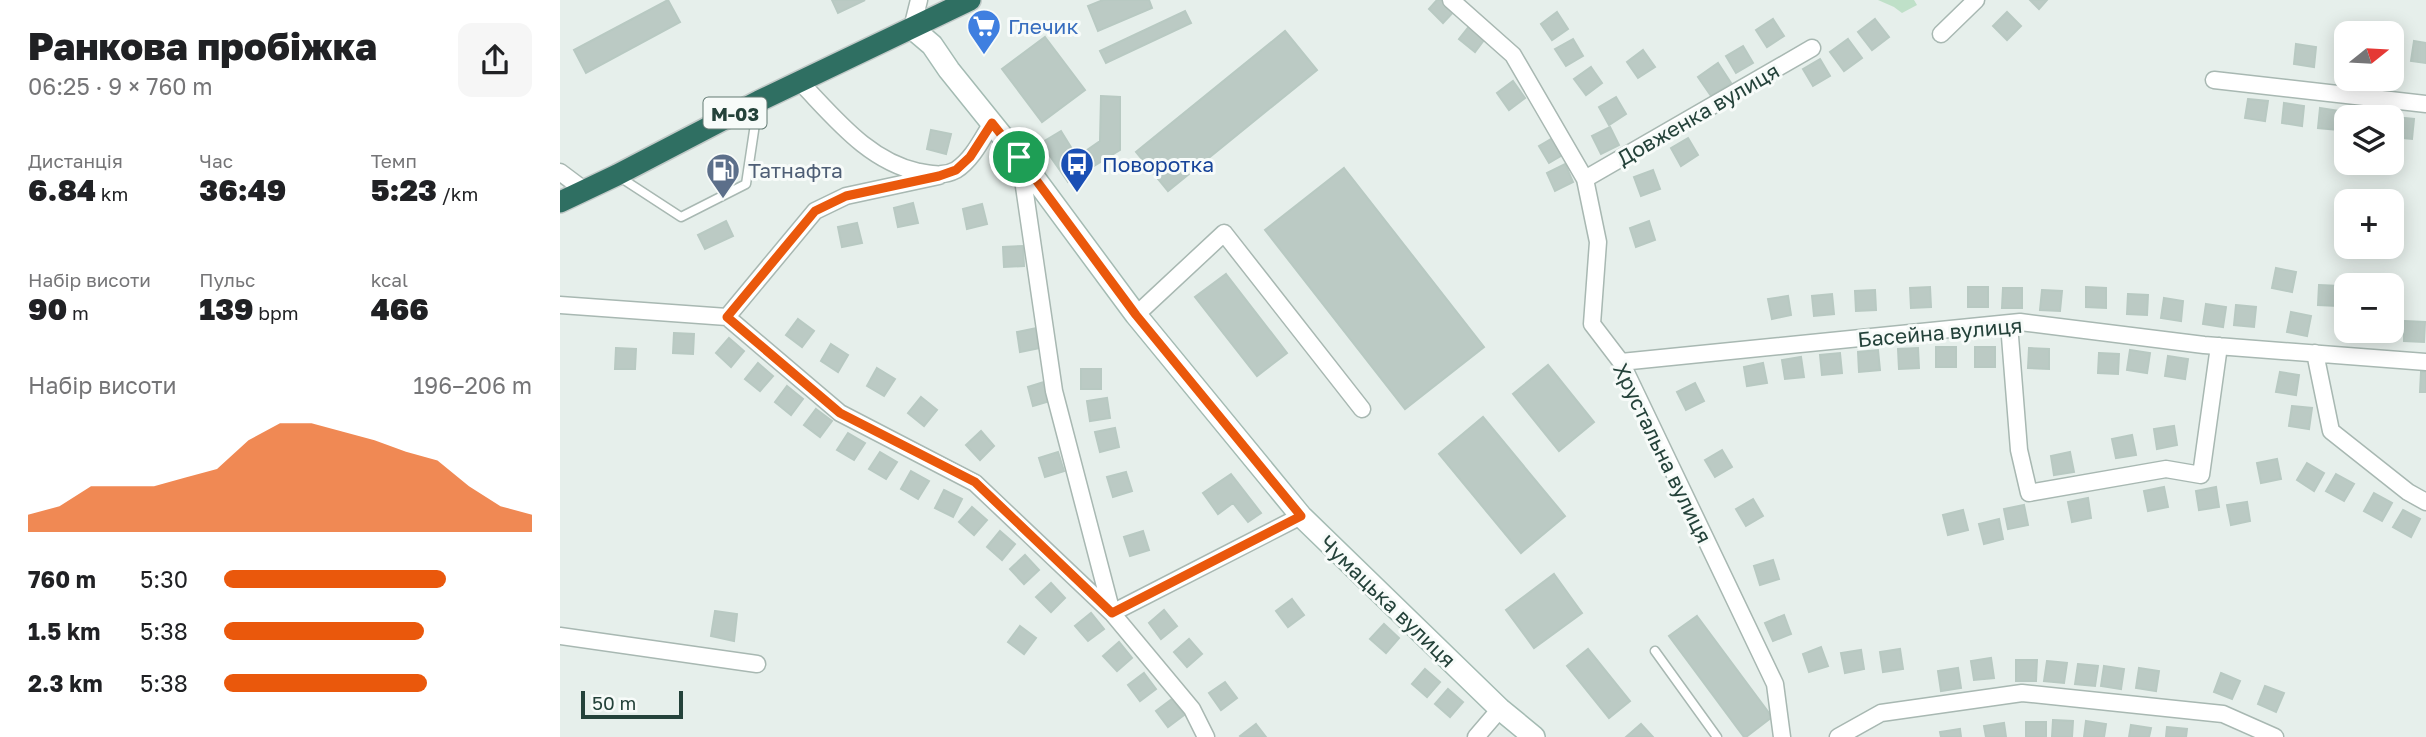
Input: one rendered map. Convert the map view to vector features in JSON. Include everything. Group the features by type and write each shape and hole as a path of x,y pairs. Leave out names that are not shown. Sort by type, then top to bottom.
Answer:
{"highway":[{"name":"М-03","path":"560,202 758,102 970,0"}],"street":[{"path":"912,28 919,0"},
{"name":"Хрустальна вулиця","path":"1451,0 1513,55 1585,179 1598,242 1592,324 1621,362 1775,684 1782,737"},
{"path":"1941,34 1976,0"},
{"name":"Чумацька вулиця","path":"912,28 932,45 1136,315 1301,516 1500,709 1534,737"},
{"name":"Довженка вулиця","path":"1585,179 1812,48"},
{"path":"2214,80 2426,104"},
{"path":"800,82 851,135 881,158 906,169 939,176"},
{"path":"727,317 815,211 846,196 956,170 970,157 992,123"},
{"path":"1019,157 1054,390 1112,613"},
{"path":"560,172 584,190"},
{"path":"1136,315 1224,233 1362,409"},
{"path":"560,306 727,317 840,413 975,482 1112,613 1192,709 1206,737"},
{"name":"Басейна вулиця","path":"1621,362 2020,323 2219,346 2426,362"},
{"path":"2009,324 2019,450 2029,494 2166,469 2200,475 2219,346"},
{"path":"2315,353 2331,431 2408,492 2426,502"},
{"path":"1112,613 1301,516"},
{"path":"560,636 757,664"},
{"path":"1839,737 1881,713 2022,693 2223,714 2275,737"},
{"path":"1476,737 1500,709"}],"lane":[{"path":"617,175 681,217 735,190 746,184 758,102"},
{"path":"1655,651 1717,737"}],"green space":[{"path":"1878,0 1914,0 1917,5 1902,13"}],"building":[{"path":"668,0 680,22 586,73 574,50"},
{"path":"832,0 865,0 838,13"},
{"path":"1103,0 1149,0 1152,8 1098,31 1088,6"},
{"path":"1437,0 1449,0 1457,8 1443,23 1429,9"},
{"path":"2030,0 2047,0 2039,9"},
{"path":"1185,11 1191,23 1106,63 1100,51"},
{"path":"1557,12 1568,29 1552,40 1541,24"},
{"path":"2007,12 2021,26 2007,40 1993,26"},
{"path":"1773,19 1784,36 1767,47 1756,30"},
{"path":"1875,19 1889,37 1872,50 1858,32"},
{"path":"988,23 992,39 977,43 973,27"},
{"path":"1471,24 1487,36 1475,52 1459,39"},
{"path":"1285,31 1317,70 1168,191 1136,152"},
{"path":"1045,37 1085,90 1042,122 1002,69"},
{"path":"1573,39 1583,56 1566,66 1555,49"},
{"path":"1848,39 1862,58 1844,71 1830,52"},
{"path":"2414,41 2426,43 2426,63 2411,61"},
{"path":"2296,44 2316,47 2314,67 2294,64"},
{"path":"1743,46 1753,63 1736,73 1726,56"},
{"path":"1643,50 1655,67 1638,78 1627,62"},
{"path":"1820,59 1830,76 1813,86 1803,69"},
{"path":"1718,63 1731,83 1711,96 1698,77"},
{"path":"1591,67 1602,83 1586,95 1574,79"},
{"path":"1513,81 1525,98 1509,110 1497,93"},
{"path":"1101,96 1120,97 1120,150 1068,182 1041,143 1061,131 1077,157 1100,141"},
{"path":"1616,97 1626,114 1609,125 1599,107"},
{"path":"2248,99 2268,101 2265,121 2245,118"},
{"path":"2284,103 2304,106 2302,126 2282,123"},
{"path":"2320,108 2334,110 2334,130 2318,128"},
{"path":"2404,118 2414,119 2412,139 2404,138"},
{"path":"1610,127 1619,145 1601,154 1592,136"},
{"path":"931,130 951,134 946,154 927,149"},
{"path":"1556,136 1566,153 1549,163 1539,146"},
{"path":"1688,138 1698,155 1681,166 1671,148"},
{"path":"1565,164 1573,182 1555,191 1547,173"},
{"path":"1344,168 1484,347 1405,409 1265,230"},
{"path":"1653,170 1660,189 1641,196 1634,177"},
{"path":"913,203 918,223 898,227 894,208"},
{"path":"982,204 987,224 967,229 963,209"},
{"path":"726,221 733,236 705,249 698,235"},
{"path":"1649,221 1655,240 1636,247 1630,228"},
{"path":"857,223 862,243 842,247 838,227"},
{"path":"1023,246 1024,266 1004,267 1003,247"},
{"path":"2276,268 2296,272 2292,292 2272,288"},
{"path":"1226,274 1287,353 1257,376 1195,297"},
{"path":"2319,285 2334,286 2334,306 2318,305"},
{"path":"1930,287 1931,307 1911,308 1910,288"},
{"path":"1968,287 1988,287 1988,307 1968,307"},
{"path":"2086,287 2106,288 2106,308 2086,307"},
{"path":"2003,288 2022,288 2022,308 2002,308"},
{"path":"1875,290 1876,310 1856,311 1855,291"},
{"path":"2042,290 2062,291 2060,311 2040,310"},
{"path":"1832,294 1834,314 1814,316 1812,296"},
{"path":"2128,294 2148,295 2147,315 2127,314"},
{"path":"1788,296 1791,315 1772,319 1768,299"},
{"path":"2164,298 2183,301 2181,321 2161,318"},
{"path":"2206,304 2226,307 2223,327 2203,324"},
{"path":"2236,305 2256,307 2254,327 2234,325"},
{"path":"2291,312 2311,316 2307,336 2287,332"},
{"path":"798,319 814,331 802,347 786,335"},
{"path":"2404,321 2425,322 2424,342 2404,341"},
{"path":"1037,328 1040,348 1020,352 1017,332"},
{"path":"674,333 694,334 693,354 673,353"},
{"path":"729,338 744,351 731,367 716,353"},
{"path":"831,344 848,355 838,372 821,361"},
{"path":"1936,347 1956,347 1956,367 1936,367"},
{"path":"1975,347 1995,347 1995,367 1975,367"},
{"path":"616,348 636,349 635,369 615,369"},
{"path":"1918,348 1919,368 1899,369 1898,349"},
{"path":"2029,348 2049,349 2049,369 2028,368"},
{"path":"1878,350 1880,370 1859,372 1858,352"},
{"path":"2130,350 2150,353 2147,373 2127,370"},
{"path":"1840,353 1842,373 1822,375 1820,355"},
{"path":"2099,353 2119,354 2118,374 2098,373"},
{"path":"2168,356 2188,359 2185,379 2165,376"},
{"path":"1801,357 1804,377 1785,379 1782,360"},
{"path":"758,363 773,376 760,391 745,379"},
{"path":"1763,363 1767,383 1747,386 1744,367"},
{"path":"1548,365 1594,422 1559,451 1513,394"},
{"path":"877,368 895,379 884,396 867,386"},
{"path":"1081,369 1101,369 1101,389 1081,389"},
{"path":"2280,372 2299,375 2296,395 2276,392"},
{"path":"2421,372 2426,372 2426,392 2420,392"},
{"path":"1047,381 1053,400 1033,406 1028,387"},
{"path":"1695,383 1704,401 1686,410 1677,392"},
{"path":"787,386 803,399 791,415 775,402"},
{"path":"921,397 937,410 924,426 908,413"},
{"path":"1107,398 1110,418 1090,421 1087,401"},
{"path":"2292,406 2312,408 2309,429 2289,426"},
{"path":"816,409 832,421 820,437 804,425"},
{"path":"1483,417 1565,516 1521,553 1439,454"},
{"path":"2174,426 2177,445 2157,449 2154,429"},
{"path":"1115,428 1119,447 1100,452 1095,432"},
{"path":"981,431 994,446 980,460 966,445"},
{"path":"848,433 865,443 854,460 837,450"},
{"path":"2132,435 2136,455 2116,458 2112,439"},
{"path":"1722,450 1732,467 1715,477 1705,460"},
{"path":"880,452 897,462 886,479 869,469"},
{"path":"1058,452 1064,471 1045,477 1039,458"},
{"path":"2070,452 2074,472 2054,475 2051,456"},
{"path":"2277,459 2281,479 2261,483 2257,463"},
{"path":"2307,463 2324,473 2314,491 2297,480"},
{"path":"911,471 929,481 918,499 901,489"},
{"path":"1126,472 1132,491 1113,497 1107,477"},
{"path":"1231,474 1261,513 1248,522 1233,503 1218,514 1203,493"},
{"path":"2336,474 2354,484 2344,501 2326,491"},
{"path":"2164,487 2168,507 2148,511 2144,491"},
{"path":"2216,487 2219,507 2199,510 2196,491"},
{"path":"944,490 962,499 953,517 935,508"},
{"path":"2374,493 2392,503 2382,521 2364,511"},
{"path":"2088,498 2091,518 2072,522 2068,502"},
{"path":"1753,499 1763,516 1746,526 1736,509"},
{"path":"2247,502 2250,521 2231,525 2227,505"},
{"path":"2024,505 2028,525 2008,529 2004,509"},
{"path":"972,507 987,520 974,535 959,522"},
{"path":"1963,510 1968,530 1948,535 1943,515"},
{"path":"2403,510 2420,519 2411,537 2393,527"},
{"path":"1999,519 2003,539 1984,544 1979,524"},
{"path":"1000,531 1015,544 1002,560 987,547"},
{"path":"1143,531 1149,550 1130,556 1124,537"},
{"path":"1025,555 1039,570 1024,584 1010,569"},
{"path":"1773,560 1779,579 1760,585 1754,566"},
{"path":"1554,574 1582,613 1534,648 1506,610"},
{"path":"1051,583 1065,598 1051,612 1036,597"},
{"path":"1292,599 1304,615 1288,627 1276,611"},
{"path":"1164,610 1177,626 1161,639 1149,623"},
{"path":"715,611 737,614 734,641 711,636"},
{"path":"1091,613 1104,629 1088,641 1075,626"},
{"path":"1784,615 1791,634 1773,641 1765,623"},
{"path":"1697,616 1772,717 1746,737 1669,636"},
{"path":"1384,624 1399,638 1386,653 1370,639"},
{"path":"1020,626 1036,638 1024,654 1008,642"},
{"path":"1189,639 1202,654 1187,667 1174,652"},
{"path":"1119,642 1132,658 1117,671 1103,656"},
{"path":"1821,647 1828,666 1809,672 1803,654"},
{"path":"1588,649 1630,701 1609,718 1567,666"},
{"path":"1900,649 1903,669 1883,672 1880,652"},
{"path":"1861,650 1864,669 1845,673 1841,653"},
{"path":"1991,658 1994,678 1974,680 1971,661"},
{"path":"2016,660 2037,660 2036,681 2016,681"},
{"path":"2047,661 2067,663 2064,683 2044,681"},
{"path":"2078,664 2098,666 2095,686 2075,684"},
{"path":"2104,666 2124,669 2121,689 2101,686"},
{"path":"1958,668 1961,688 1941,691 1938,671"},
{"path":"2139,668 2159,671 2156,691 2136,688"},
{"path":"1425,669 1440,682 1427,697 1412,684"},
{"path":"1144,673 1156,689 1140,701 1128,685"},
{"path":"2221,673 2240,681 2232,699 2214,692"},
{"path":"1225,682 1237,698 1221,710 1209,693"},
{"path":"2265,686 2284,693 2276,712 2258,704"},
{"path":"1448,689 1463,702 1450,717 1435,704"},
{"path":"1172,699 1184,715 1168,727 1156,711"},
{"path":"2053,720 2073,721 2072,737 2052,737"},
{"path":"2086,721 2106,724 2104,737 2084,737"},
{"path":"2026,722 2046,722 2046,737 2026,737"},
{"path":"2004,723 2006,737 1986,737 1984,726"},
{"path":"1256,724 1266,737 1240,736"},
{"path":"1641,724 1653,737 1626,737"},
{"path":"2131,725 2151,728 2149,737 2129,737"},
{"path":"2167,727 2187,729 2186,737 2166,737"},
{"path":"1960,729 1961,737 1941,737 1940,732"}],"place":[{"name":"Глечик","path":"984,56"},
{"name":"Поворотка","path":"1077,194"},
{"name":"Татнафта","path":"723,200"}],"route":[{"path":"992,123 1019,157 1136,315 1301,516 1112,613 975,482 840,413 727,317 815,211 846,196 956,170 970,157 992,123"}]}
